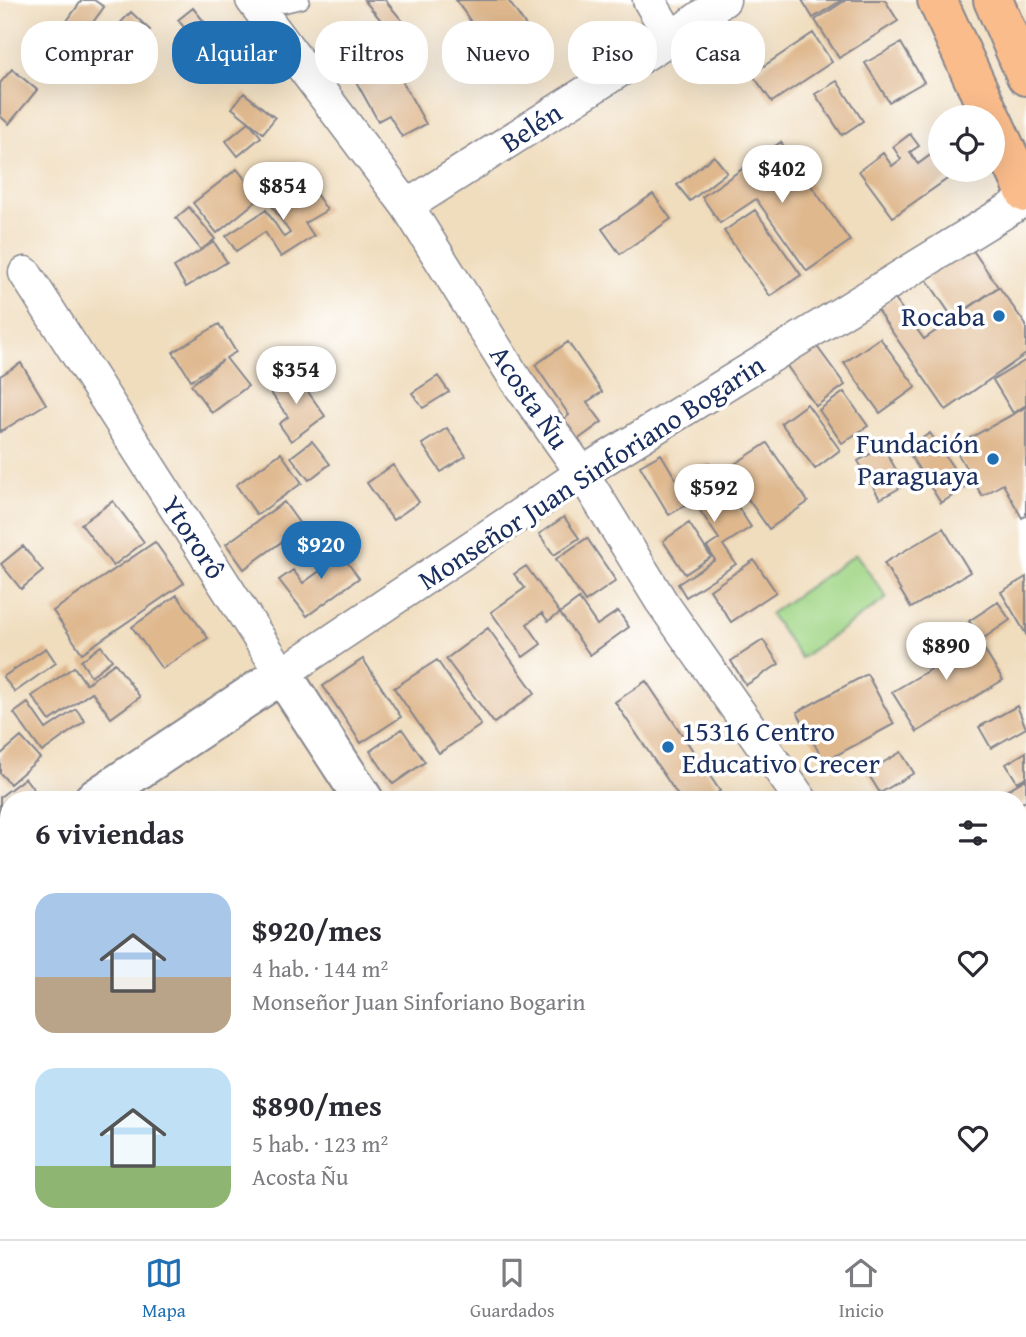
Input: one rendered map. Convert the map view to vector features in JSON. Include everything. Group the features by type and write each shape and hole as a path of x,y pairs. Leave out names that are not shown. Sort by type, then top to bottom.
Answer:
{"highway":[{"path":"937,0 986,105"},
{"path":"993,0 1026,76"},
{"path":"1005,147 1026,193"}],"street":[{"name":"Acosta Ñu","path":"252,0 407,206 516,380 582,473 661,601 795,791"},
{"path":"649,0 671,38"},
{"name":"Belén","path":"695,21 724,0"},
{"name":"Belén","path":"407,206 671,38"},
{"name":"Monseñor Juan Sinforiano Bogarin","path":"106,791 582,473 1026,199"},
{"name":"Ytororô","path":"25,273 358,791"}],"lane":[{"path":"278,0 284,4 301,0"}],"green space":[{"path":"856,554 887,598 801,658 770,614"}],"building":[{"path":"82,0 94,0 104,7 94,21 67,21"},
{"path":"364,0 385,0 403,21 381,21"},
{"path":"456,0 508,0 523,21 470,21"},
{"path":"802,0 842,0 813,18"},
{"path":"846,0 885,0 898,21 839,58 815,20"},
{"path":"193,8 204,21 179,21"},
{"path":"131,12 140,21 122,21"},
{"path":"813,33 832,62 772,102 759,84 765,84 765,65"},
{"path":"901,43 924,82 889,102 865,63"},
{"path":"12,69 21,77 21,84 30,84 37,90 9,124 0,116 0,83"},
{"path":"837,81 863,121 842,135 815,94"},
{"path":"357,84 404,84 426,124 402,137 389,115 378,121"},
{"path":"244,93 275,118 263,133 232,108"},
{"path":"249,122 261,137 238,156 226,141"},
{"path":"910,134 919,146 910,152 918,164 928,157 928,182 943,182 893,217 859,171 883,153 892,166 901,159 893,147"},
{"path":"781,142 850,241 807,271 756,199 720,223 702,197"},
{"path":"714,156 727,172 690,201 677,185"},
{"path":"237,169 260,198 217,233 193,203"},
{"path":"308,182 327,210 305,223 314,236 281,257 265,232 236,251 226,236 266,210 284,237 290,233 272,206"},
{"path":"653,194 671,219 620,254 602,229"},
{"path":"189,207 215,239 201,250 176,218"},
{"path":"755,210 801,275 770,296 724,231"},
{"path":"214,242 227,262 186,287 174,267"},
{"path":"970,246 998,287 953,318 925,277"},
{"path":"999,287 1026,325 1026,354 946,410 877,310 894,298 924,339"},
{"path":"219,324 236,352 226,358 248,386 212,413 191,385 223,360 191,380 173,352"},
{"path":"880,338 916,387 880,413 844,363"},
{"path":"813,341 845,385 816,406 784,362"},
{"path":"568,342 602,392 587,402 602,422 573,443 558,424 569,415 535,365"},
{"path":"1026,360 1026,405 1013,413 993,380"},
{"path":"21,363 46,404 0,432 0,376"},
{"path":"294,372 325,416 291,441 279,424 288,417 269,390"},
{"path":"438,376 449,392 423,408 412,393"},
{"path":"844,392 868,426 842,443 819,410"},
{"path":"807,404 840,450 815,469 781,423"},
{"name":"Fundación Paraguaya","path":"1026,407 1026,516 1022,518 1003,484 982,496 954,447"},
{"path":"447,428 466,456 441,472 422,444"},
{"path":"930,433 966,487 941,503 906,449"},
{"path":"312,441 330,464 309,480 291,457"},
{"path":"767,443 808,502 769,529 727,469"},
{"path":"883,447 905,485 880,499 858,461"},
{"path":"281,453 302,483 257,515 236,485"},
{"path":"661,454 690,503 669,515 640,466"},
{"path":"709,463 751,527 723,545 736,564 686,597 678,584 715,560 707,547 719,539 681,482"},
{"path":"393,465 419,502 393,520 367,483"},
{"path":"113,501 144,542 113,566 81,524"},
{"path":"284,502 302,527 244,569 226,544"},
{"path":"564,517 579,538 554,555 539,534"},
{"path":"689,523 711,557 685,574 663,541"},
{"path":"943,528 970,572 911,608 884,563"},
{"path":"587,538 616,581 585,602 556,559"},
{"path":"155,542 184,583 82,653 53,611"},
{"path":"332,542 359,578 307,616 279,580 293,570 303,583 325,567 315,555"},
{"path":"23,546 43,571 21,589 1,564"},
{"path":"754,560 776,592 731,622 710,590"},
{"path":"526,566 560,613 548,621 542,613 527,624 541,644 523,657 491,612 525,588 514,574"},
{"path":"1026,577 1026,634 1001,592"},
{"path":"177,595 208,638 162,669 132,627"},
{"path":"579,599 597,625 618,611 629,627 590,655 560,613"},
{"path":"998,602 1010,620 981,640 969,621"},
{"path":"488,628 535,693 494,723 446,659"},
{"path":"941,634 954,655 978,640 1003,680 917,732 892,692 931,669 918,648"},
{"path":"763,640 779,664 746,685 731,661"},
{"path":"101,646 112,660 91,676 81,661"},
{"path":"46,648 56,663 15,692 3,677"},
{"path":"363,659 401,717 361,743 323,686"},
{"path":"437,660 481,725 439,753 394,688"},
{"path":"115,663 140,697 111,718 92,692 50,721 32,696 74,667 86,684"},
{"path":"867,674 894,724 824,762 797,712"},
{"name":"15316 Centro Educativo Crecer","path":"646,681 720,791 675,791 615,702"},
{"path":"28,703 46,729 76,709 85,721 42,752 14,713"},
{"path":"1017,706 1026,728 991,748 979,727"},
{"path":"402,729 425,762 393,784 370,751"},
{"path":"21,737 40,758 10,784 0,773 0,755"},
{"path":"901,752 914,773 883,791 879,791 867,772"},
{"path":"1026,752 1026,777 1017,782 1006,764"},
{"path":"25,778 35,791 8,791"},
{"path":"1026,779 1026,791 1005,791"}],"place":[{"name":"Rocaba","path":"999,316"},
{"name":"Fundación Paraguaya","path":"993,459"},
{"name":"15316 Centro Educativo Crecer","path":"668,747"}]}
